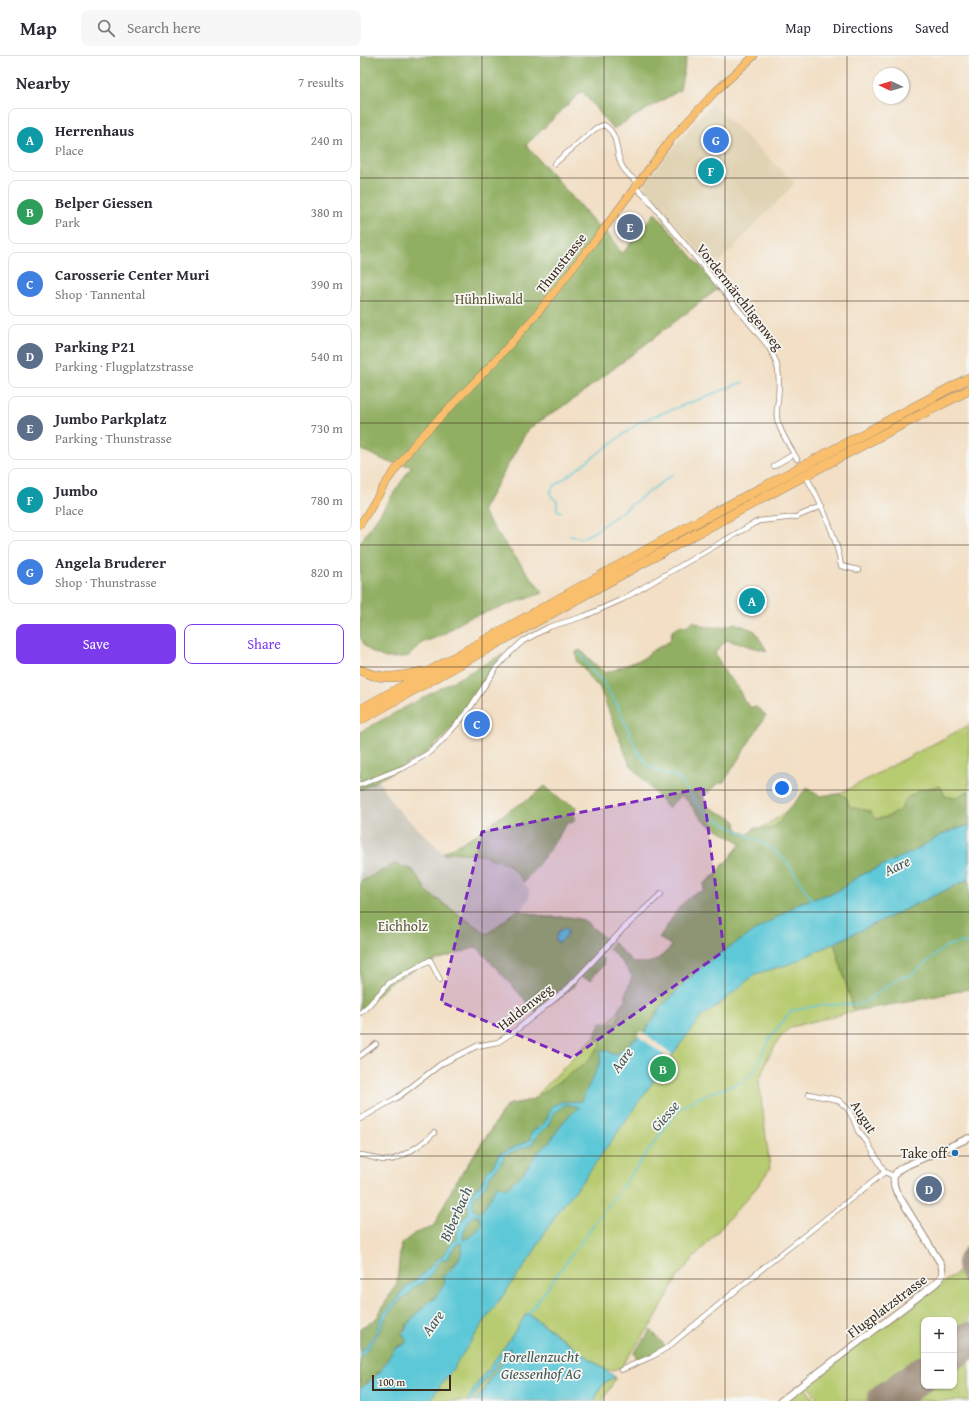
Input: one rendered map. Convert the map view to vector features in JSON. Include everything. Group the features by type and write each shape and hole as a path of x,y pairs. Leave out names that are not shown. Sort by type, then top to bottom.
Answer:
{"highway":[{"path":"360,710 718,511 969,378"},
{"path":"360,720 697,533 969,390"},
{"path":"360,670 375,676 392,678 433,669"}],"main road":[{"name":"Thunstrasse","path":"360,525 378,494 410,449 436,420 500,357 528,325 600,234 664,148 688,120 721,86 754,56"}],"street":[{"name":"Vordermärchligenweg","path":"554,164 596,128 604,125 609,129 615,137 622,166 765,342 773,354 778,366 779,375 777,418 781,430 797,460"},
{"path":"774,466 794,454"},
{"path":"808,480 822,506 841,566 858,570"},
{"path":"360,785 405,767 427,754 445,738 466,714 496,668 516,647 530,637 549,627 585,616 613,604 753,524 763,520 800,515 822,506"},
{"name":"Haldenweg","path":"360,1119 398,1097 442,1064 477,1046 498,1042 515,1031 568,988 624,928 661,894"},
{"path":"360,1013 389,983 430,960 440,980"},
{"path":"360,1056 376,1044"},
{"name":"Augut","path":"809,1094 838,1100 848,1108 858,1131 867,1142 885,1172"},
{"path":"360,1155 366,1155 383,1160 393,1160 412,1150 427,1140 434,1133"},
{"path":"621,1370 654,1356 668,1347 763,1268 885,1172 893,1176 903,1167 969,1138"},
{"name":"Flugplatzstrasse","path":"781,1401 942,1278 943,1272 941,1264 896,1192 893,1176"}],"highlighted area":[{"path":"703,788 724,951 572,1058 441,1002 482,832"}],"shaded area":[{"path":"711,103 795,183 713,269 643,185"},
{"path":"378,780 394,806 445,855 451,852 481,855 508,864 529,889 529,898 524,907 487,934 428,893 413,870 360,882 360,790"}],"green space":[{"name":"Hühnliwald","path":"360,56 687,56 680,90 613,129 582,91 526,145 597,225 609,235 622,254 655,213 719,288 574,399 528,429 482,511 543,593 466,619 444,634 420,644 409,656 396,658 385,658 372,652 365,646 360,637 360,543 412,466 388,462 360,449"},
{"path":"693,621 706,627 723,627 735,623 755,631 767,651 726,640 715,653 726,674 738,687 743,699 750,707 756,707 766,715 724,782 717,784 702,796 706,806 733,819 736,822 737,829 748,835 754,828 769,829 779,823 787,811 807,788 819,796 839,794 846,797 850,807 869,811 875,819 887,817 900,810 906,799 920,790 940,786 945,796 954,798 969,791 969,825 945,833 912,852 859,876 836,892 799,903 761,928 660,1009 646,1030 617,1054 612,1054 609,1051 600,1063 579,1107 564,1121 549,1143 540,1150 523,1173 506,1188 497,1185 483,1208 480,1216 482,1225 463,1246 463,1250 456,1261 444,1273 449,1282 440,1293 426,1303 400,1333 410,1343 398,1346 389,1369 378,1372 368,1378 364,1384 380,1372 360,1389 360,1328 376,1319 397,1283 401,1244 415,1233 433,1227 455,1183 507,1105 532,1100 585,1064 601,1044 595,1035 601,1022 616,1023 620,1014 618,1012 620,1006 626,999 626,993 632,976 609,949 613,942 633,963 650,963 660,957 672,946 659,938 680,906 693,894 704,891 704,884 715,876 741,843 703,821 686,799 680,796 668,808 629,763 599,686 589,678 584,668 577,662 576,652 580,650 606,673 647,657 649,653 670,641 672,631 681,625 687,626"},
{"path":"503,654 491,670 468,708 443,738 424,755 360,790 360,732"},
{"path":"969,725 969,988 854,1011 791,1027 782,1035 768,1057 759,1082 770,1168 758,1186 679,1275 652,1324 620,1368 607,1371 532,1316 511,1345 510,1352 475,1401 360,1401 360,1328 376,1319 397,1283 401,1244 433,1227 467,1165 507,1105 532,1100 632,998 680,935 693,894 704,891 704,884 716,874 746,839 787,811 807,788 819,796 839,794"},
{"path":"545,786 562,801 576,807 574,816 575,819 572,823 567,823 546,855 524,882 508,864 481,855 451,852 445,855 443,853 477,834 510,810 529,799"},
{"name":"Eichholz","path":"395,864 413,870 428,893 487,934 518,910 545,917 569,917 584,920 609,942 599,955 604,960 603,966 590,980 581,977 575,980 575,985 563,995 536,1012 477,947 422,965 390,983 360,1013 360,882","holes":["559,931 568,933 560,942 556,941"]},
{"path":"969,879 969,989 913,1001 854,1011 834,943"},
{"path":"959,1271 969,1289 969,1326 957,1335 957,1317 921,1317 921,1360 865,1401 819,1401 807,1384 855,1347 869,1339 876,1332"},
{"path":"651,1330 666,1347 648,1357 637,1359 634,1353"},
{"path":"969,1356 969,1401 907,1401 924,1389 957,1389 957,1365"},
{"path":"615,1377 603,1401 594,1401 604,1383"},
{"path":"804,1386 815,1401 785,1401"}],"water":[{"name":"Aare","path":"969,825 969,879 790,964 755,974 722,1002 700,1018 664,1066 588,1174 561,1208 531,1257 429,1401 360,1401 360,1389 380,1372 394,1349 405,1344 406,1340 402,1334 411,1320 425,1305 436,1297 445,1283 442,1277 450,1271 459,1258 462,1244 459,1243 446,1260 442,1260 437,1264 429,1278 423,1283 415,1286 409,1294 401,1299 388,1313 375,1339 360,1358 360,1352 373,1338 383,1314 394,1303 403,1290 422,1275 435,1260 442,1257 452,1242 455,1241 459,1223 469,1212 467,1201 476,1187 480,1185 487,1171 493,1166 499,1154 530,1140 531,1133 543,1124 552,1106 564,1101 581,1101 600,1063 601,1051 607,1050 612,1054 617,1054 646,1030 660,1009 685,982 714,957 799,903 836,892 859,876 912,852 945,833","holes":["565,1104 579,1107 564,1121 549,1143 540,1150 523,1173 506,1188 497,1185 480,1213 474,1210 474,1198 501,1164 505,1155 531,1145 538,1135 548,1126 554,1112 559,1110","473,1216 480,1216 482,1225 474,1234 464,1240 465,1229"]},
{"path":"565,928 568,930 566,937 559,943 555,940 559,931"},
{"name":"Forellenzucht Giessenhof AG","path":"527,1313 615,1377 604,1383 594,1401 475,1401 510,1352 510,1347 471,1401 467,1401 477,1384"}],"pier":[{"path":"641,1031 672,1054 669,1059 637,1035"}],"waterway":[{"path":"561,512 557,510 557,501 550,493 553,487 640,422 743,382"},
{"path":"570,536 582,538 594,532 673,474"},
{"path":"580,653 592,671 604,683 617,705 638,752 648,765 664,774 679,778 697,804 709,815 770,847 787,862 812,900"},
{"name":"Giesse","path":"528,1314 680,1108 700,1097 742,1082 754,1072 770,1038 791,1011 821,1005 861,1004 900,977 910,976 946,946 962,942 969,945"}],"taxiway":[{"path":"969,1253 964,1259 964,1269 969,1278"}],"runway":[{"path":"957,1349 969,1340"},
{"path":"885,1401 921,1375"}],"place":[{"name":"Angela Bruderer","path":"716,140"},
{"name":"Jumbo","path":"711,171"},
{"name":"Jumbo Parkplatz","path":"630,227"},
{"name":"Herrenhaus","path":"752,601"},
{"name":"Carosserie Center Muri","path":"477,724"},
{"name":"Belper Giessen","path":"663,1069"},
{"name":"Take off","path":"955,1153"},
{"name":"Parking P21","path":"929,1189"}],"water label":[{"name":"Biberbach","path":"456,1214"}]}
